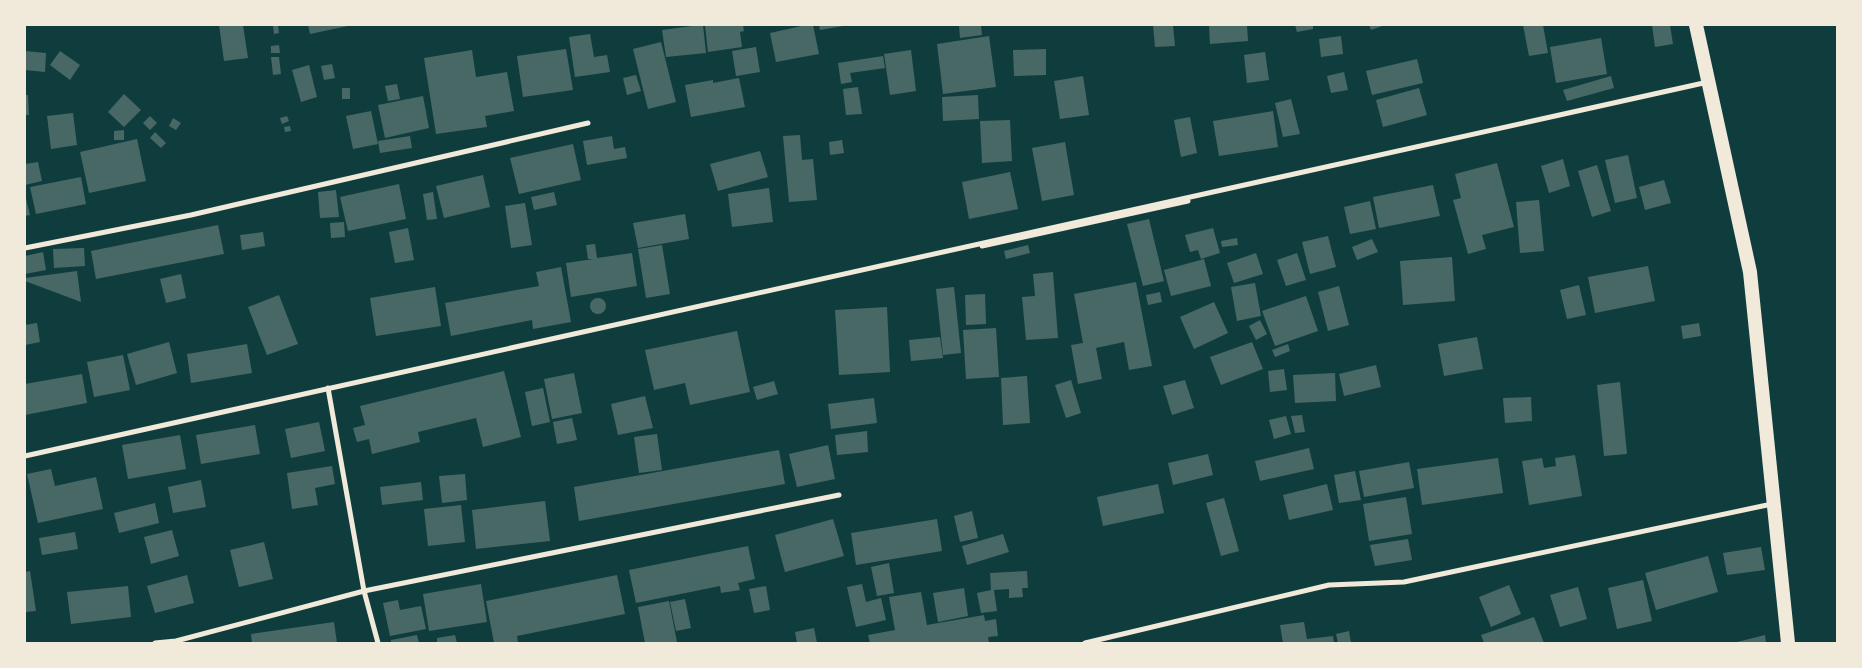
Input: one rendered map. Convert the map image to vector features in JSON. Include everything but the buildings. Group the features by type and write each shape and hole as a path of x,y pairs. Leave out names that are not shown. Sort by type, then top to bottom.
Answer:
{"highway":[{"path":"1696,25 1704,83 1750,272 1788,643"}],"street":[{"path":"25,456 336,386 1095,222 1704,83"},
{"path":"25,248 192,215 588,124"},
{"path":"327,388 364,591 378,643"},
{"path":"156,643 176,641 364,591 839,495"},
{"path":"1084,643 1329,585 1404,582 1774,504"}]}
